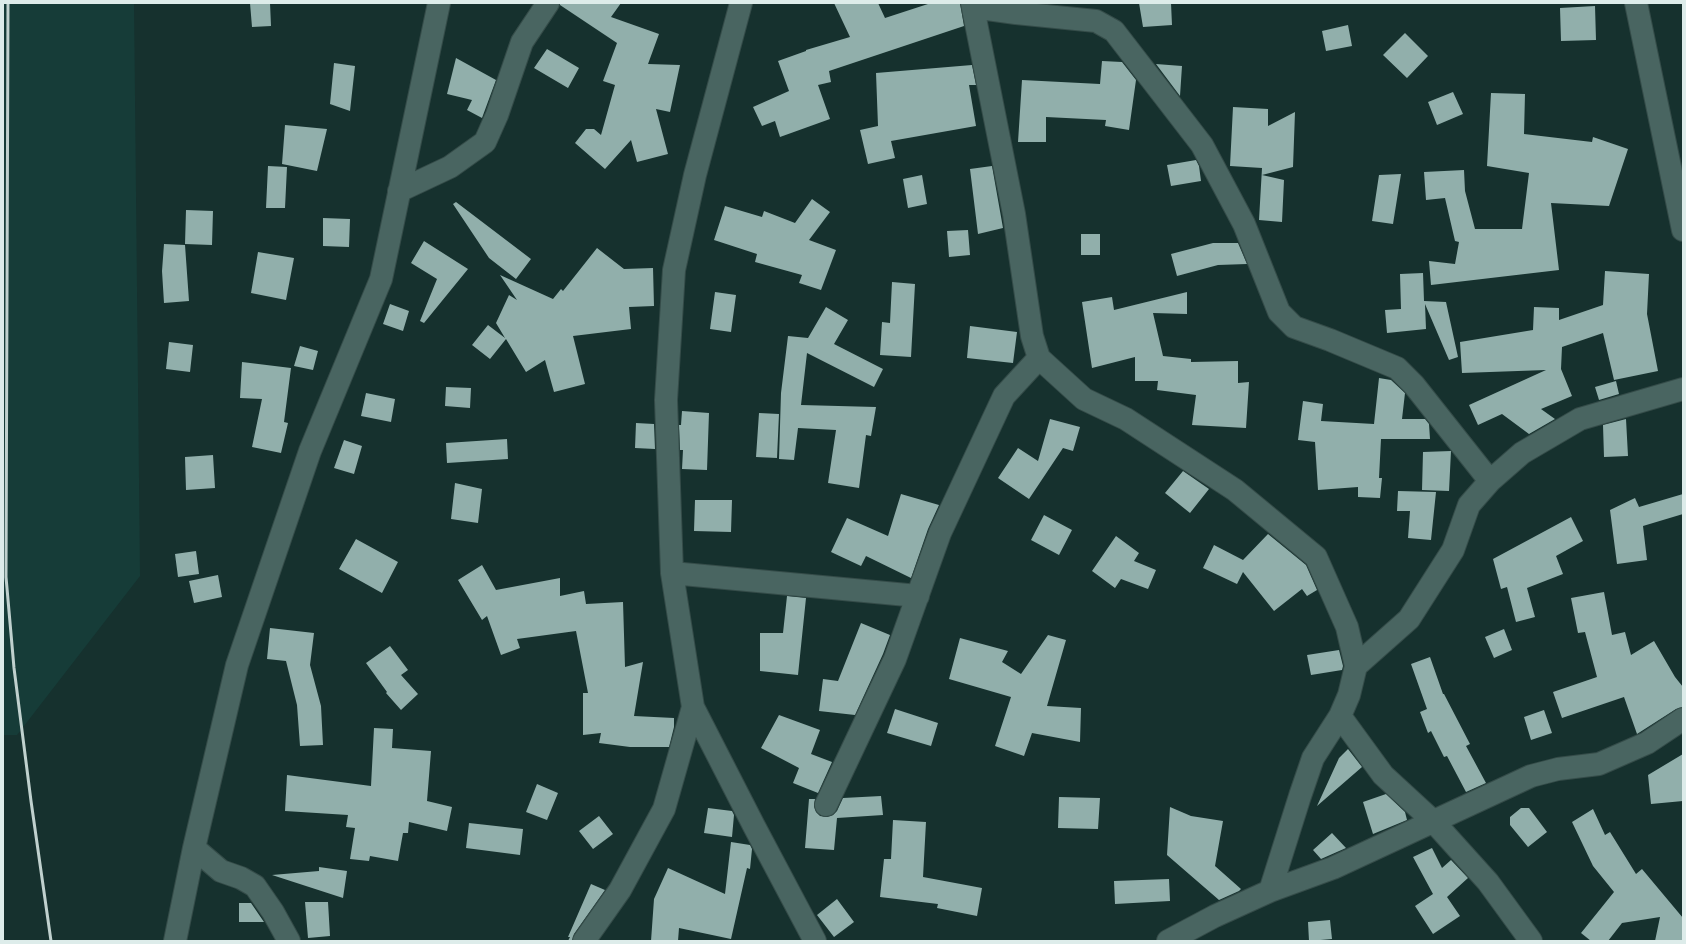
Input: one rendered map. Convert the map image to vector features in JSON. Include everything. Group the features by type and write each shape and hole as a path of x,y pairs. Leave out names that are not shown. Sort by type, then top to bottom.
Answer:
{"street":[{"path":"175,941 194,848 237,665 310,451 381,279 439,3"},
{"path":"399,191 450,167 485,142 497,115 522,42 548,3"},
{"path":"741,3 695,175 674,270 666,400 672,573 693,707 815,941"},
{"path":"1636,3 1683,230"},
{"path":"1270,891 1300,796 1314,758 1340,716 1349,695 1356,666 1347,627 1316,557 1235,490 1126,419 1084,399 1039,358 1032,336 1014,214 972,5 1016,13 1096,21 1114,31 1202,145 1244,224 1279,312 1294,327 1330,340 1397,368 1414,385 1490,481"},
{"path":"826,805 895,659 940,533 1004,396 1039,358"},
{"path":"1356,666 1409,619 1453,550 1469,506 1490,481 1522,453 1580,419 1683,389"},
{"path":"672,573 918,596"},
{"path":"584,941 620,890 664,809 693,707"},
{"path":"1340,716 1383,775 1433,822 1488,882 1531,941"},
{"path":"1168,941 1215,916 1270,891 1333,868 1531,776 1558,769 1599,764 1647,743 1683,719"},
{"path":"194,848 221,870 241,878 255,886 273,912 289,941"}],"shaded area":[{"path":"3,3 134,3 140,576 17,735 3,735"}],"building":[{"path":"250,3 270,3 271,26 252,27"},
{"path":"560,3 621,3 611,17 659,34 648,64 680,65 670,112 656,109 668,154 637,162 631,140 605,169 575,143 586,129 594,129 601,135 615,85 603,81 617,43 560,5"},
{"path":"834,3 878,3 885,18 931,3 960,3 964,26 829,71 831,82 818,85 830,119 780,137 775,121 762,126 753,107 789,91 778,61 806,50 850,37"},
{"path":"1139,3 1171,3 1172,25 1143,27"},
{"path":"1595,6 1596,40 1561,41 1560,8"},
{"path":"1348,25 1352,46 1326,51 1322,31"},
{"path":"1405,33 1428,56 1407,78 1383,55"},
{"path":"547,49 579,68 568,88 534,68"},
{"path":"456,58 496,80 482,118 467,110 472,100 447,94"},
{"path":"1102,61 1122,62 1136,80 1129,130 1105,126 1106,120 1046,117 1046,142 1018,142 1022,80 1100,84"},
{"path":"334,63 355,66 350,111 330,104"},
{"path":"1156,64 1182,66 1180,96"},
{"path":"972,65 976,85 969,85 976,126 891,141 895,158 868,164 860,130 878,126 876,73"},
{"path":"1453,92 1463,114 1437,125 1428,102"},
{"path":"1491,93 1525,94 1524,134 1592,142 1593,137 1628,149 1609,206 1551,203 1559,270 1431,285 1429,261 1455,264 1459,242 1455,241 1445,198 1426,200 1424,172 1464,170 1465,191 1475,229 1522,229 1529,173 1487,166"},
{"path":"1233,107 1268,109 1268,126 1295,112 1293,167 1262,175 1284,180 1282,222 1259,220 1262,168 1230,166"},
{"path":"285,125 327,129 317,171 282,164"},
{"path":"1196,160 1199,166 1201,181 1171,186 1167,165"},
{"path":"268,166 287,167 285,208 266,208"},
{"path":"992,166 1003,228 978,234 970,169"},
{"path":"1401,174 1393,224 1372,221 1379,175"},
{"path":"922,175 927,204 908,208 903,179"},
{"path":"812,199 830,212 809,240 836,250 821,290 799,283 802,275 755,262 757,254 714,240 725,206 762,217 764,211 795,223"},
{"path":"456,202 531,259 516,279 489,258 453,204"},
{"path":"186,210 213,211 212,245 185,244"},
{"path":"323,218 350,219 349,247 323,246"},
{"path":"968,230 970,255 949,257 947,231"},
{"path":"1081,234 1100,234 1100,255 1081,255"},
{"path":"424,241 468,269 424,323 420,321 437,279 411,263"},
{"path":"1213,243 1238,243 1247,264 1218,265 1177,276 1171,254"},
{"path":"164,244 185,245 189,301 164,303 162,271"},
{"path":"597,248 624,269 653,268 654,306 629,307 631,329 573,336 585,384 554,392 545,360 526,372 506,339 490,359 472,345 488,325 505,338 496,323 509,295 517,300 500,275 553,299 561,289 563,291"},
{"path":"258,252 294,258 286,300 251,293"},
{"path":"1605,271 1649,274 1647,314 1658,371 1614,380 1603,333 1562,347 1561,369 1572,396 1541,409 1555,419 1529,434 1502,414 1478,425 1469,405 1546,370 1462,373 1460,342 1533,330 1534,307 1559,308 1559,320 1603,305"},
{"path":"1423,273 1424,301 1446,302 1458,357 1449,360 1425,304 1426,329 1387,333 1385,310 1401,309 1400,274"},
{"path":"892,282 915,284 911,357 880,355 882,322 890,323"},
{"path":"715,292 736,295 731,332 710,329"},
{"path":"1187,292 1187,314 1153,313 1163,356 1191,359 1191,362 1238,361 1238,383 1249,382 1246,428 1192,425 1196,395 1157,390 1158,381 1135,381 1135,357 1092,368 1082,302 1112,297 1114,310"},
{"path":"390,304 409,311 403,331 383,324"},
{"path":"826,307 848,320 834,344 883,369 874,387 807,353 801,405 876,407 871,436 866,435 859,488 828,483 836,430 798,428 794,460 779,459 781,393 788,336 808,338"},
{"path":"970,326 1017,332 1013,363 967,358"},
{"path":"169,342 193,345 190,372 166,369"},
{"path":"300,346 318,351 313,370 294,366"},
{"path":"242,362 291,368 284,422 288,423 281,453 252,447 262,399 240,398"},
{"path":"1379,378 1391,380 1405,393 1402,419 1425,419 1429,424 1430,439 1381,439 1379,478 1382,478 1380,498 1358,497 1358,487 1318,490 1315,442 1298,440 1303,401 1323,404 1321,421 1374,424"},
{"path":"1616,381 1619,394 1599,400 1595,387"},
{"path":"446,387 471,388 470,408 445,406"},
{"path":"366,393 395,399 391,422 361,416"},
{"path":"682,411 709,413 707,470 682,469 683,450 680,450 679,425 681,425"},
{"path":"759,413 779,414 777,458 756,457"},
{"path":"1050,419 1080,427 1073,451 1063,448 1029,499 998,478 1018,448 1038,461"},
{"path":"1626,419 1628,456 1604,457 1603,425"},
{"path":"636,423 654,424 655,449 635,448"},
{"path":"507,439 508,459 447,463 446,443"},
{"path":"344,440 362,446 354,474 334,468"},
{"path":"1451,451 1449,491 1422,490 1423,452"},
{"path":"213,455 215,488 186,490 185,457"},
{"path":"1183,471 1209,489 1190,513 1165,493"},
{"path":"455,483 482,489 478,523 451,519"},
{"path":"1398,491 1436,492 1431,540 1408,538 1410,511 1397,511"},
{"path":"901,494 939,505 928,529 911,578 866,556 861,566 831,552 847,518 888,536"},
{"path":"1683,494 1683,514 1643,526 1647,560 1617,564 1610,510 1635,498 1639,507"},
{"path":"695,500 732,500 731,532 694,531"},
{"path":"1044,515 1072,530 1059,555 1031,540"},
{"path":"1571,517 1583,541 1556,556 1563,574 1527,588 1535,617 1516,622 1507,587 1501,589 1493,559"},
{"path":"1268,534 1306,565 1317,590 1307,596 1302,589 1274,611 1243,572 1237,584 1203,568 1214,545 1243,560"},
{"path":"1116,536 1139,553 1134,561 1156,570 1148,589 1121,579 1115,588 1092,571"},
{"path":"356,539 398,562 382,593 339,569"},
{"path":"196,551 199,574 178,577 175,554"},
{"path":"482,565 496,590 560,578 560,596 584,591 586,604 623,602 625,667 643,662 634,716 674,718 674,727 669,747 630,747 599,743 601,733 583,735 583,693 588,693 576,631 517,639 520,648 501,655 487,616 482,620 458,580"},
{"path":"218,575 222,597 194,603 189,581"},
{"path":"1604,592 1612,635 1625,632 1631,655 1654,641 1675,677 1683,687 1683,707 1676,709 1637,734 1624,697 1562,718 1553,692 1597,677 1585,632 1578,633 1571,598"},
{"path":"787,596 806,598 798,675 760,671 760,633 783,633"},
{"path":"861,623 890,635 883,654 855,715 819,711 823,679 838,681"},
{"path":"270,628 314,633 310,665 321,706 323,745 300,746 297,705 286,661 267,659"},
{"path":"1504,629 1512,650 1494,658 1485,637"},
{"path":"1048,635 1066,640 1047,706 1081,708 1080,742 1032,733 1024,756 995,746 1011,697 949,679 960,638 1008,651 1002,662 1021,674"},
{"path":"390,646 408,670 401,675 418,694 401,710 386,693 387,692 366,663"},
{"path":"1339,650 1343,666 1342,670 1311,675 1307,655"},
{"path":"1430,657 1443,694 1470,744 1466,746 1486,783 1466,792 1447,756 1444,757 1431,731 1428,733 1420,712 1427,709 1411,664"},
{"path":"895,709 938,723 931,746 887,733"},
{"path":"1544,710 1552,733 1531,740 1524,717"},
{"path":"779,715 820,730 811,754 832,762 818,793 793,783 799,768 761,748"},
{"path":"374,728 393,729 392,748 431,751 427,801 452,807 447,831 409,822 408,833 403,833 398,861 370,856 369,861 350,859 355,828 346,827 348,815 285,811 287,775 371,786"},
{"path":"1348,749 1362,767 1317,806 1339,758"},
{"path":"1683,754 1683,801 1651,804 1648,775"},
{"path":"537,784 558,793 547,820 526,812"},
{"path":"1386,794 1405,812 1407,820 1373,834 1363,802"},
{"path":"881,796 883,815 837,818 834,850 805,848 809,799 815,799 814,806 816,812 820,816 827,817 833,815 837,811 843,798"},
{"path":"1059,797 1100,798 1098,829 1058,828"},
{"path":"1170,807 1191,816 1223,821 1215,866 1241,889 1239,891 1219,900 1167,855"},
{"path":"708,808 732,811 734,815 732,837 704,833"},
{"path":"1521,808 1529,808 1547,832 1528,847 1510,825 1510,817"},
{"path":"1593,809 1605,835 1610,832 1636,874 1642,869 1683,918 1683,941 1655,941 1660,917 1622,923 1608,941 1591,941 1581,933 1614,892 1593,866 1572,822"},
{"path":"599,816 613,834 593,849 579,831"},
{"path":"893,820 926,822 923,877 982,888 977,916 937,908 938,904 880,897 884,859 891,859"},
{"path":"469,823 523,829 520,855 466,848"},
{"path":"1332,833 1346,848 1321,859 1313,850"},
{"path":"731,842 750,845 752,849 750,869 747,868 731,939 679,928 678,941 651,941 654,899 668,868 725,894"},
{"path":"1432,848 1442,868 1451,860 1468,878 1447,897 1460,916 1433,934 1415,906 1433,894 1413,857"},
{"path":"319,867 347,871 343,898 272,875 319,871"},
{"path":"1169,879 1170,901 1115,904 1114,881"},
{"path":"591,884 605,890 574,934 572,941 568,941 570,937 568,937"},
{"path":"837,899 854,922 834,937 817,915"},
{"path":"305,902 328,902 330,936 308,938"},
{"path":"239,903 251,903 264,922 239,922"},
{"path":"1330,920 1332,939 1309,941 1308,922"}],"railway":[{"path":"8,3 6,577 14,668 51,941"}]}
